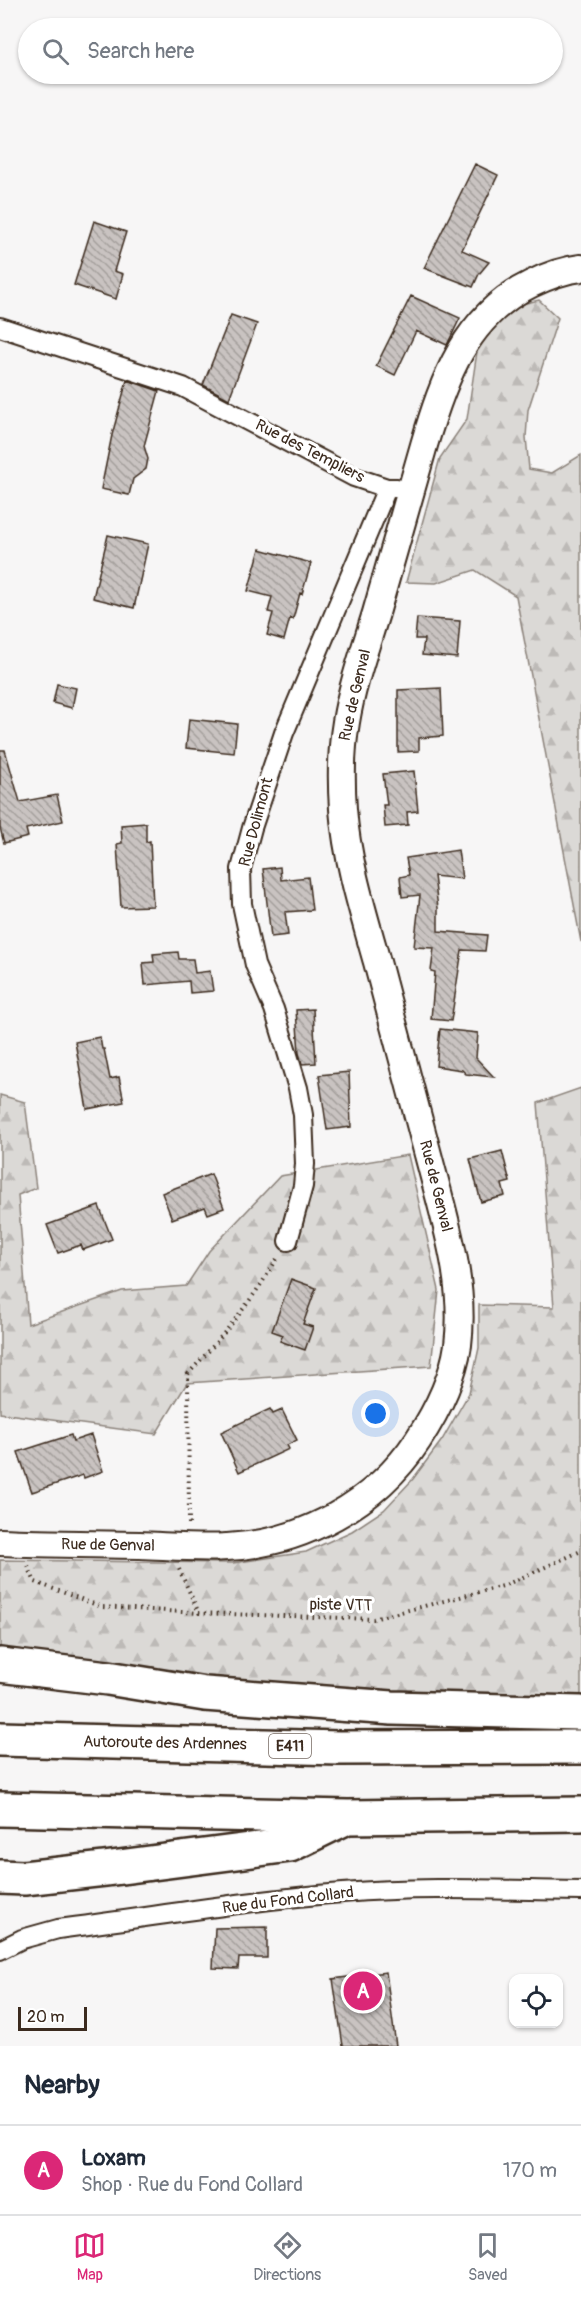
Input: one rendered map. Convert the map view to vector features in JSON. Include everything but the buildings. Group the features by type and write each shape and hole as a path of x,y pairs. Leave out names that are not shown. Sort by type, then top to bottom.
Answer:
{"highway":[{"path":"0,1665 108,1678 205,1694 392,1708 581,1713"},
{"name":"Autoroute des Ardennes","path":"0,1739 339,1748 581,1747"},
{"path":"0,1809 348,1817 581,1815"},
{"path":"0,1877 24,1878 290,1845 348,1817"}],"street":[{"path":"399,488 444,382 462,346 475,327 505,298 567,270 581,268"},
{"name":"Rue des Templiers","path":"0,327 183,387 218,403 354,477 399,488"},
{"name":"Rue Dolimont","path":"288,1241 303,1186 305,1164 303,1115 298,1088 274,1009 255,966 242,904 241,869 265,786 284,733 399,488"},
{"name":"Rue de Genval","path":"9,1542 229,1547 285,1538 318,1526 346,1510 373,1490 414,1446 434,1416 445,1393 458,1348 460,1322 456,1268 351,866 341,774 346,722 399,488"},
{"name":"Rue du Fond Collard","path":"0,1950 22,1939 58,1929 306,1896 427,1890 581,1891"}],"path":[{"path":"199,1612 168,1546 189,1525 188,1374 225,1334 263,1283 288,1241"},
{"name":"piste VTT","path":"9,1542 36,1582 102,1607 373,1619 502,1587 581,1551"}],"green space":[{"path":"539,300 558,318 528,410 526,437 529,469 552,473 581,455 581,942 516,596 475,570 436,583 406,582 440,458 467,419 478,345 509,307"},
{"path":"581,1088 581,1698 506,1701 218,1686 0,1647 0,1560 233,1563 306,1552 352,1531 384,1510 413,1479 442,1440 469,1393 479,1348 479,1305 554,1307 538,1103"},
{"path":"0,1095 25,1102 36,1188 18,1195 28,1324 122,1291 186,1286 209,1251 280,1176 408,1155 439,1290 431,1366 187,1383 156,1434 0,1413"}],"place":[{"name":"Loxam","path":"363,1991"}]}
